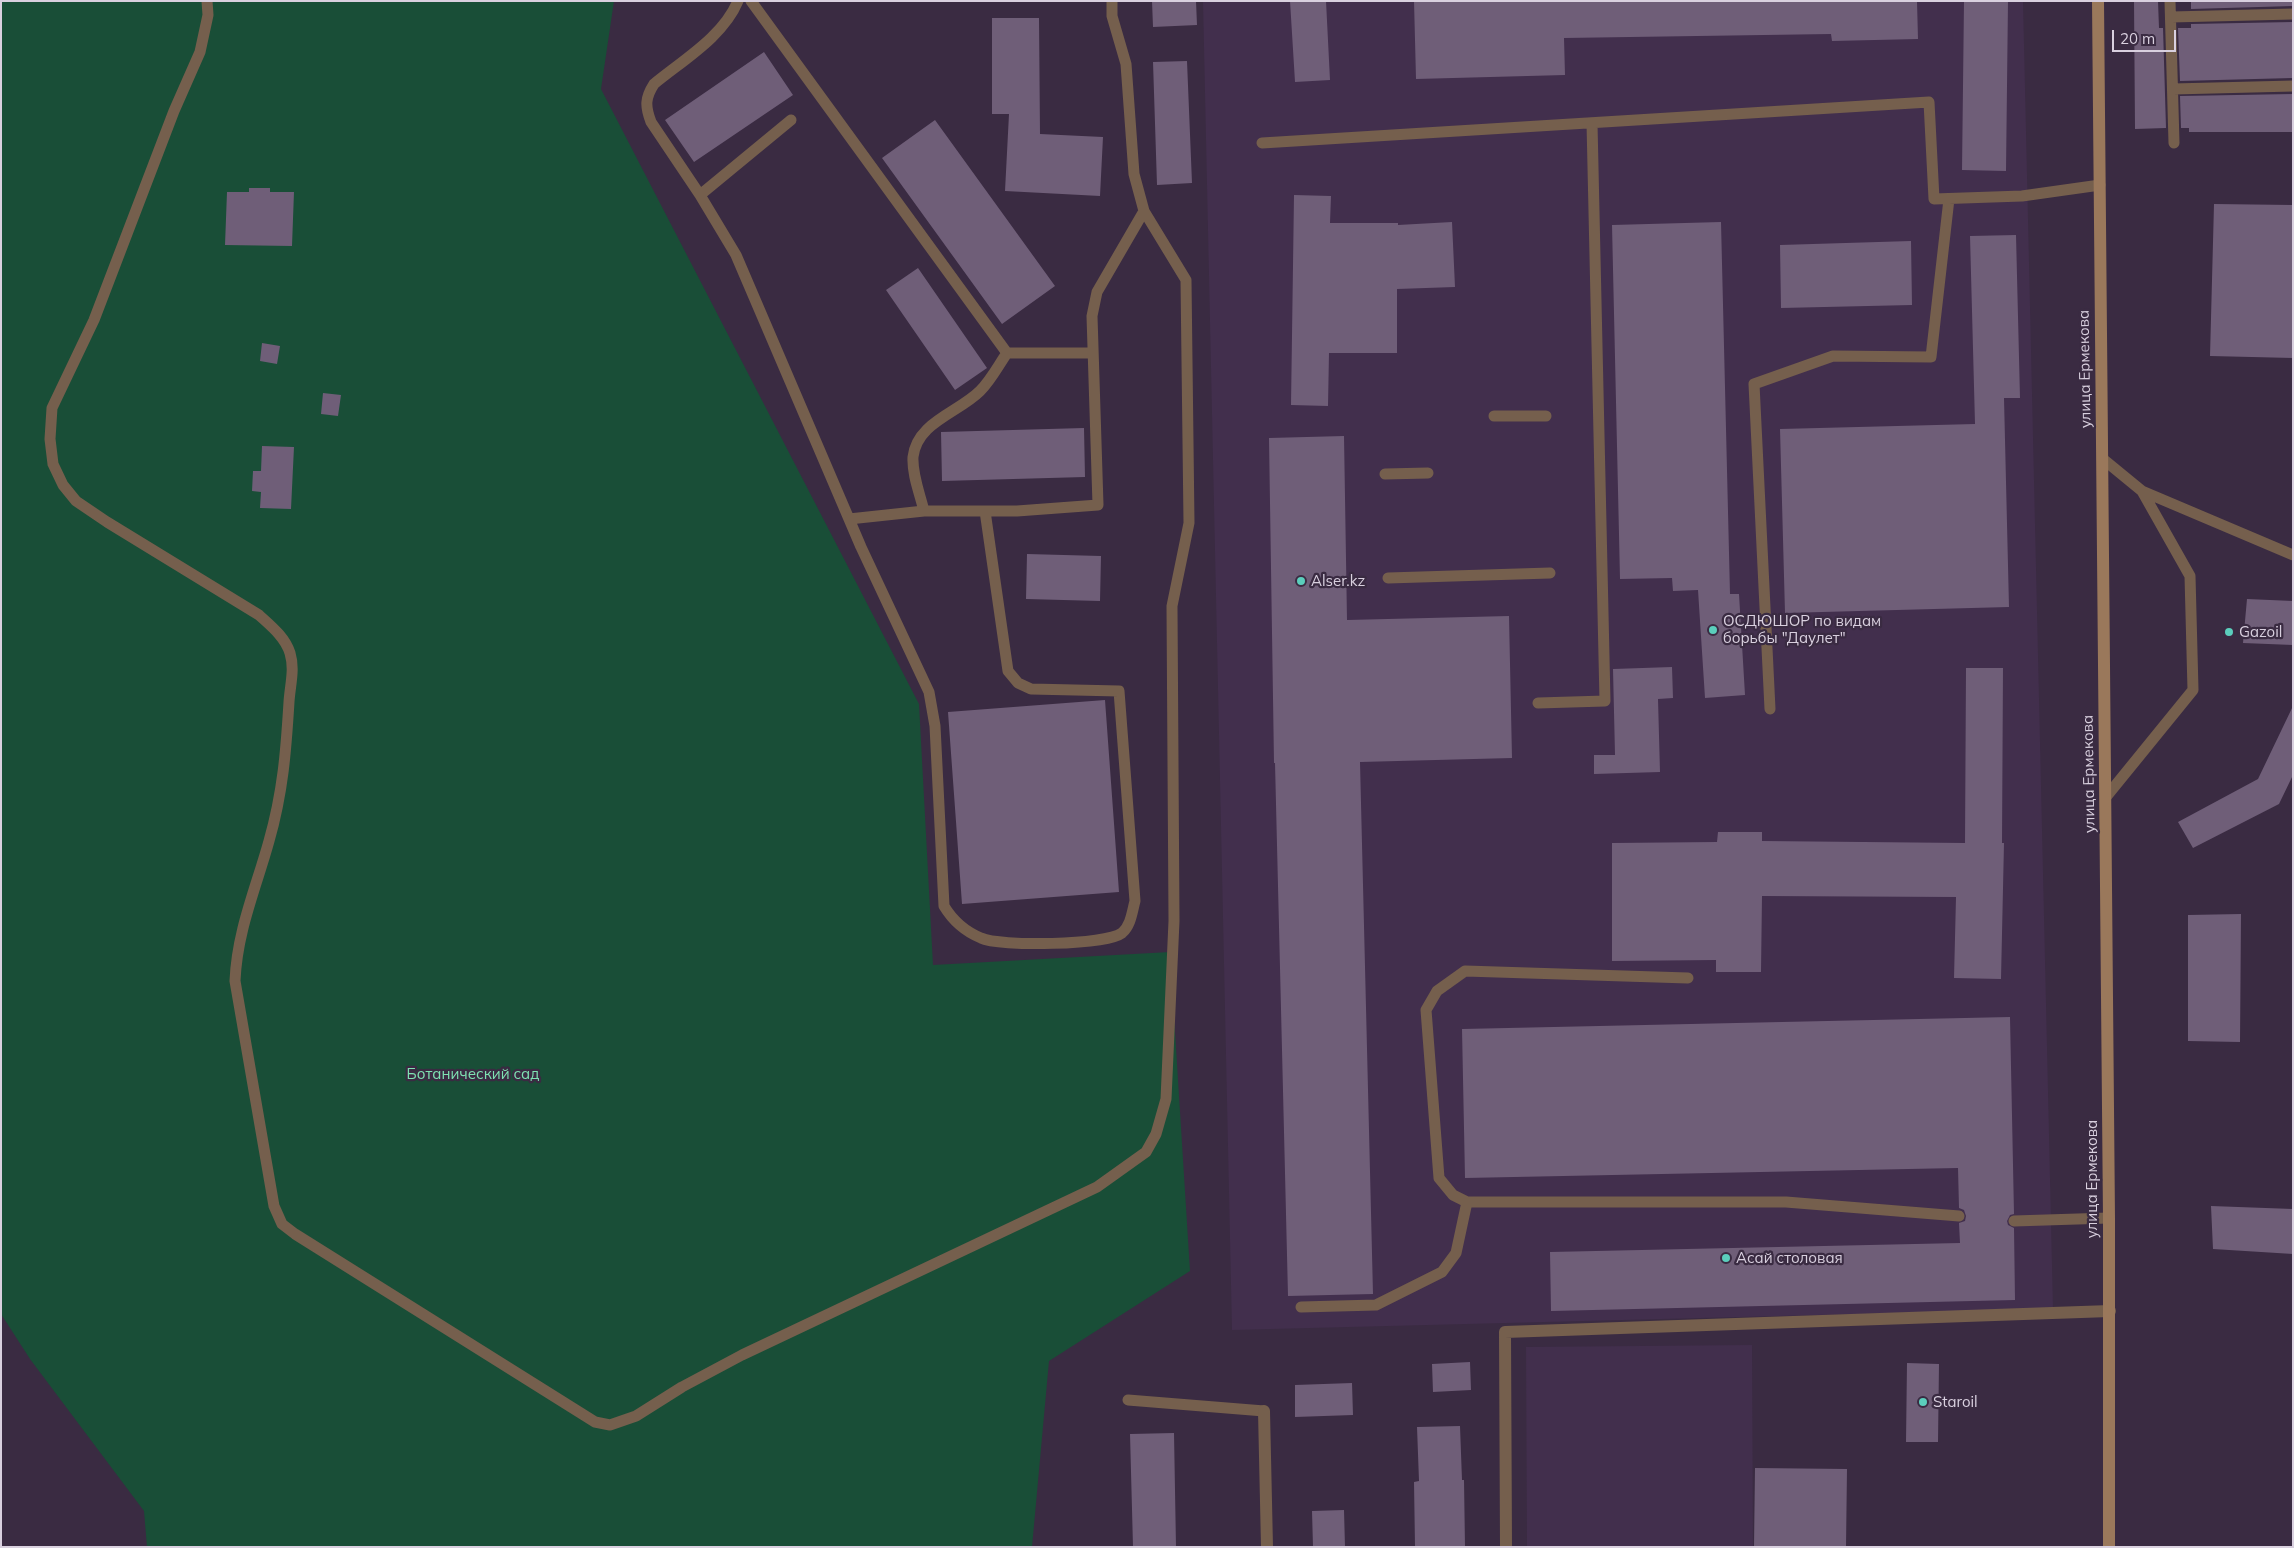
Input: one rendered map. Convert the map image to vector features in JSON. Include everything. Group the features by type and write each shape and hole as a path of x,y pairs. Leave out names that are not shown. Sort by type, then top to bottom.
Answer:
{"main road":[{"name":"улица Ермекова","path":"2098,1 2110,1311 2109,1547"}],"street":[{"path":"1506,1547 1505,1332 2110,1311"},
{"path":"1264,1411 1266,1547"}],"lane":[{"path":"207,1 208,16 200,52 174,111 94,320 52,408 50,440 53,464 62,486 76,501 259,615 279,633 290,652 293,674 289,700 289,733 282,788 269,841 252,891 236,953 235,981 274,1206 282,1224 295,1234 595,1422 610,1425 636,1416 742,1355 1097,1187 1146,1152 1156,1134 1166,1099 1174,921 1172,606 1189,523 1186,280 1144,211 1134,174 1126,64 1112,16 1112,1"},
{"path":"738,1 732,15 721,29 654,84 646,96 646,109 652,122 700,195 736,255 849,519 929,692 935,726 944,906 952,920 963,929 983,939 1021,943 1075,942 1106,939 1121,933 1130,922 1135,901 1119,691 1031,689 1018,683 1008,671 986,511"},
{"path":"751,1 1006,353"},
{"path":"2170,1 2174,143"},
{"path":"2171,17 2293,14"},
{"path":"2173,89 2293,86"},
{"path":"1262,143 1929,102 1934,199 2022,196 2100,185"},
{"path":"700,195 791,120"},
{"path":"1538,703 1605,701 1592,123"},
{"path":"1770,709 1754,384 1833,356 1931,357 1949,199"},
{"path":"849,519 924,510 986,511 1098,505 1092,316 1097,292 1144,211"},
{"path":"1006,353 1093,353"},
{"path":"924,510 915,478 913,459 915,447 922,435 930,427 979,392 1006,353"},
{"path":"1494,416 1546,416"},
{"path":"2103,459 2142,491 2293,555"},
{"path":"1385,474 1428,473"},
{"path":"2106,797 2193,690 2190,576 2142,491"},
{"path":"1388,578 1550,573"},
{"path":"1688,978 1465,971 1437,991 1426,1010 1440,1178 1453,1195 1467,1202 1786,1202 1959,1216"},
{"path":"1301,1307 1376,1305 1442,1272 1456,1254 1467,1202"},
{"path":"2014,1220 2109,1218"},
{"path":"1128,1400 1264,1411"}],"shaded area":[{"path":"1203,1 2023,1 2053,1309 1232,1330"},
{"path":"1752,1345 1753,1547 1527,1547 1526,1347"}],"green space":[{"name":"Ботанический сад","path":"1,1 614,1 601,89 919,704 933,965 1170,952 1190,1271 1049,1361 1032,1547 147,1547 144,1511 30,1359 1,1314"}],"building":[{"path":"1152,1 1196,1 1197,25 1153,27"},
{"path":"1290,1 1326,1 1330,80 1295,82"},
{"path":"1414,1 1917,1 1918,39 1832,41 1831,34 1564,38 1565,75 1416,79"},
{"path":"1964,1 2008,1 2006,171 1962,170"},
{"path":"2134,1 2158,1 2159,28 2163,28 2166,128 2135,129"},
{"path":"2191,1 2293,1 2293,6 2191,9"},
{"path":"992,18 1039,18 1040,134 1103,137 1100,196 1005,191 1009,114 992,114"},
{"path":"2293,22 2293,78 2180,81 2178,28 2191,28 2191,24"},
{"path":"764,52 793,95 694,162 665,120"},
{"path":"1187,61 1192,183 1157,185 1153,62"},
{"path":"2293,94 2293,132 2189,132 2189,128 2181,128 2180,96"},
{"path":"935,120 1055,286 1002,324 882,158"},
{"path":"249,188 270,188 270,192 294,192 292,246 225,245 227,192 249,192"},
{"path":"1294,195 1331,196 1330,223 1398,223 1398,225 1452,222 1455,287 1397,289 1397,353 1329,353 1328,406 1291,405"},
{"path":"2214,204 2293,205 2293,358 2210,356"},
{"path":"1721,222 1730,594 1739,594 1745,695 1705,698 1698,590 1673,591 1672,578 1620,579 1612,225"},
{"path":"2016,235 2020,398 2004,398 2009,607 1785,613 1780,429 1975,424 1970,236"},
{"path":"1911,241 1912,305 1781,308 1780,245"},
{"path":"918,268 987,368 955,390 886,290"},
{"path":"262,343 280,346 277,364 260,361"},
{"path":"323,393 341,395 338,416 321,414"},
{"path":"1084,428 1085,477 942,481 941,432"},
{"path":"1344,436 1347,620 1509,616 1512,758 1360,762 1373,1294 1288,1296 1274,763 1269,438"},
{"path":"262,446 294,447 291,509 260,508 261,492 252,491 253,471 261,471"},
{"path":"1027,554 1101,556 1100,601 1026,599"},
{"path":"2247,599 2293,601 2293,645 2243,643"},
{"path":"1672,667 1673,698 1658,699 1660,772 1594,774 1594,755 1615,755 1613,669"},
{"path":"1966,668 2003,668 2002,843 2004,843 2001,979 1954,978 1956,897 1762,896 1761,972 1716,972 1716,960 1612,961 1612,843 1717,842 1718,832 1762,832 1762,841 1965,843"},
{"path":"1105,700 1119,892 962,904 948,712"},
{"path":"2293,706 2293,775 2279,804 2193,848 2178,822 2258,779"},
{"path":"2241,914 2240,1042 2188,1041 2188,915"},
{"path":"2010,1017 2014,1214 2010,1215 2007,1221 2008,1225 2014,1228 2015,1300 1551,1311 1550,1252 1960,1243 1959,1223 1965,1221 1966,1216 1964,1210 1959,1208 1958,1168 1465,1178 1462,1029"},
{"path":"2211,1206 2293,1209 2293,1254 2213,1249"},
{"path":"1470,1362 1471,1390 1433,1392 1432,1364"},
{"path":"1907,1363 1939,1364 1938,1442 1906,1442"},
{"path":"1352,1383 1353,1415 1295,1417 1295,1385"},
{"path":"1460,1426 1462,1480 1464,1480 1465,1547 1415,1547 1414,1482 1419,1481 1417,1427"},
{"path":"1174,1433 1176,1547 1133,1547 1130,1434"},
{"path":"1755,1468 1847,1469 1846,1547 1754,1547"},
{"path":"1344,1510 1345,1547 1313,1547 1312,1511"}],"place":[{"name":"Alser.kz","path":"1301,581"},
{"name":"ОСДЮШОР по видам борьбы \"Даулет\"","path":"1713,630"},
{"name":"Gazoil","path":"2229,632"},
{"name":"Асай столовая","path":"1726,1258"},
{"name":"Staroil","path":"1923,1402"}]}
